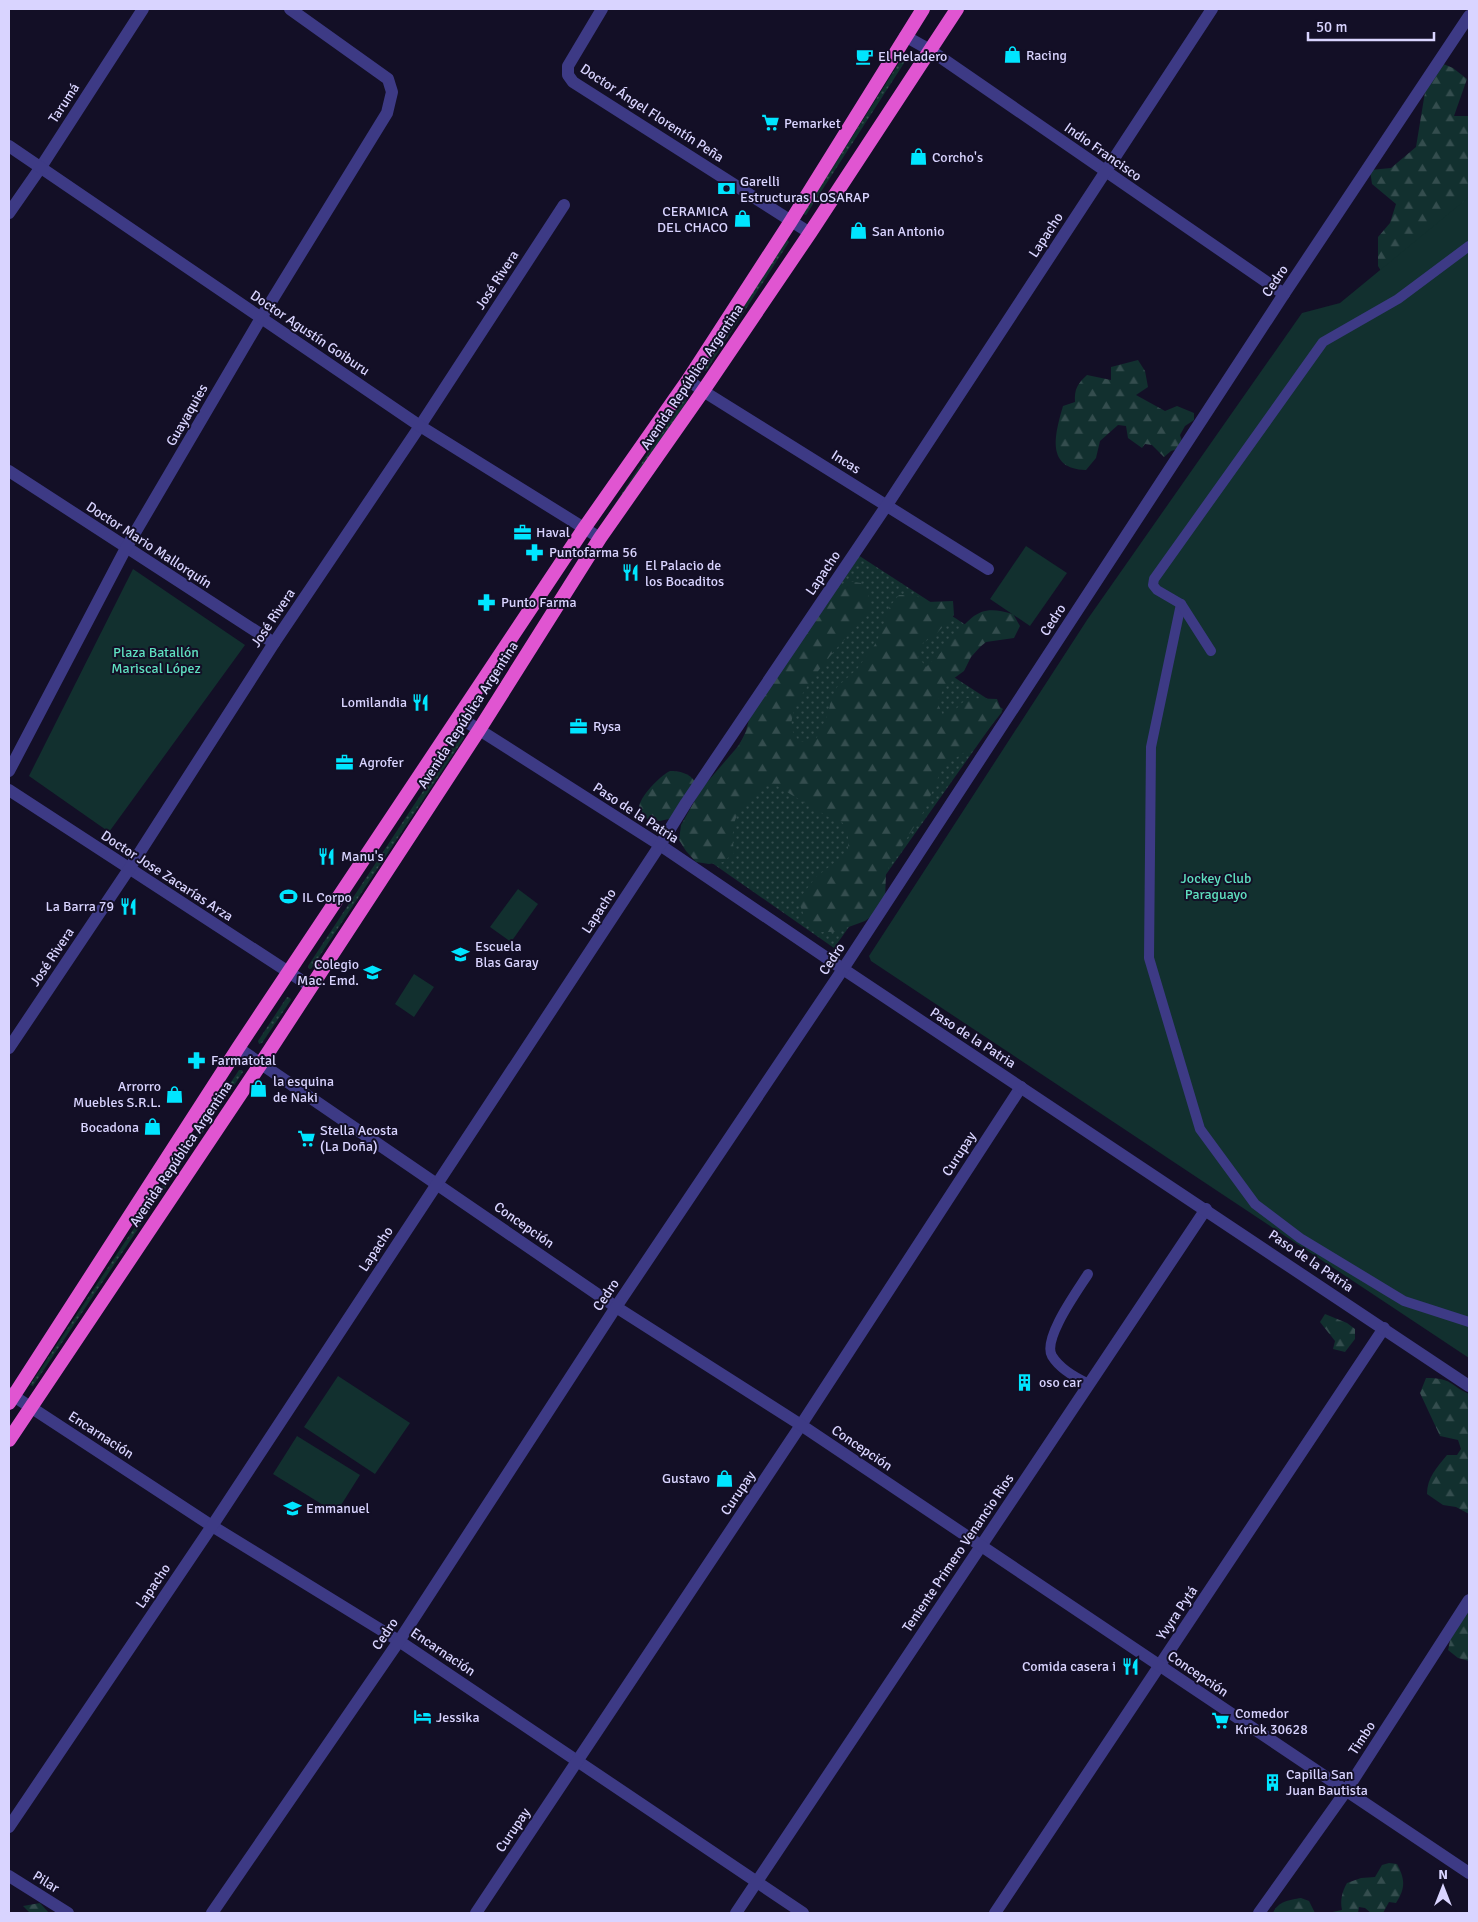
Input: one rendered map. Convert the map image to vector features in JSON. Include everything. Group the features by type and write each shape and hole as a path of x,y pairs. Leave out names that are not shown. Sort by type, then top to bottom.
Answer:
{"highway":[{"name":"Avenida República Argentina","path":"10,1397 238,1048 585,527 688,380 791,221 923,9"},
{"name":"Avenida República Argentina","path":"9,1440 260,1065 479,730 600,538 810,233 957,9"}],"street":[{"name":"Tarumá","path":"9,212 41,167 143,9"},
{"name":"Guayaquies","path":"9,770 126,548 262,318 387,113 392,92 388,79 290,9"},
{"name":"Doctor Ángel Florentín Peña","path":"602,9 568,66 568,76 573,82 810,233"},
{"name":"Lapacho","path":"9,1827 212,1526 686,803 887,505 1212,9"},
{"name":"Cedro","path":"212,1913 399,1641 616,1307 843,969 1284,294 1469,16"},
{"name":"Indio Francisco","path":"906,36 930,50 1284,294"},
{"name":"Doctor Agustín Goiburu","path":"9,146 420,426 600,538"},
{"name":"José Rivera","path":"9,1048 129,869 274,643 420,426 564,205"},
{"name":"Incas","path":"688,380 988,569"},
{"name":"Doctor Mario Mallorquín","path":"9,471 274,643"},
{"name":"Paso de la Patria","path":"459,717 660,845 1469,1386"},
{"name":"Doctor Jose Zacarías Arza","path":"9,790 310,986"},
{"name":"Concepción","path":"238,1048 260,1065 437,1183 616,1307 801,1426 1469,1873"},
{"name":"Curupay","path":"476,1913 801,1426 1021,1087"},
{"name":"Teniente Primero Venancio Rios","path":"736,1913 1206,1209"},
{"name":"Yvyra Pytá","path":"995,1913 1384,1328"},
{"name":"Encarnación","path":"10,1397 30,1407 212,1526 399,1641 804,1913"},
{"name":"Timbo","path":"1259,1913 1346,1791 1469,1600"},
{"name":"Pilar","path":"9,1876 68,1913"}],"lane":[{"path":"1211,651 1181,604 1157,590 1152,584 1154,579 1323,342 1332,335 1398,299 1469,246"},
{"path":"1181,604 1151,747 1149,958 1200,1129 1249,1198 1300,1238 1404,1301 1469,1322"},
{"path":"1088,1274 1054,1330 1050,1344 1052,1356 1073,1377 1089,1384"}],"green space":[{"path":"904,55 908,57 806,215 803,214"},
{"path":"1441,63 1453,68 1467,79 1454,116 1469,116 1469,292 1398,299 1378,266 1378,237 1390,223 1396,204 1372,184 1370,170 1391,168 1416,147 1426,86"},
{"name":"Jockey Club Paraguayo","path":"1469,197 1469,1358 871,961 869,956 1087,620 1302,313 1340,303"},
{"path":"787,239 789,242 706,371 703,370"},
{"path":"1138,360 1145,371 1148,387 1136,395 1165,411 1177,406 1194,413 1194,420 1185,426 1180,435 1184,447 1171,451 1164,457 1152,445 1145,444 1142,448 1128,438 1126,426 1118,425 1100,441 1096,458 1086,470 1064,464 1056,448 1057,428 1063,406 1075,402 1076,390 1087,375 1111,380 1111,367"},
{"path":"685,398 687,401 607,522 604,521 683,399"},
{"path":"1026,546 1067,573 1030,626 990,599"},
{"path":"858,555 969,627 943,670 1003,709 834,948 679,840"},
{"name":"Plaza Batallón Mariscal López","path":"133,569 245,645 109,832 29,776"},
{"path":"847,581 861,583 870,599 869,611 867,616 820,669 798,702 793,717 792,729 800,742 816,739 828,714 831,700 837,687 857,669 874,646 890,606 899,595 915,595 927,602 953,601 954,615 935,635 923,643 917,655 926,667 966,623 978,613 993,610 1013,614 1020,626 1014,638 986,642 980,647 971,657 964,671 943,690 937,702 943,715 956,709 967,698 997,699 1002,712 976,745 951,761 941,771 924,811 886,872 885,901 876,913 865,921 835,932 821,932 808,926 798,900 816,877 839,859 848,849 848,836 843,823 830,818 772,783 748,800 739,812 733,828 734,853 723,862 709,864 696,862 679,840 681,825 702,788 740,744 746,731 753,704 835,590"},
{"path":"460,735 464,735 464,738 311,969 309,969 308,966"},
{"path":"670,771 684,773 695,782 673,818 660,821 647,819 639,808 642,798 661,777"},
{"path":"518,889 538,904 511,942 490,927"},
{"path":"414,974 434,987 414,1017 395,1004"},
{"path":"287,997 291,1000 262,1043 259,1044 258,1041"},
{"path":"239,1070 243,1072 33,1386 30,1385"},
{"path":"1325,1314 1347,1323 1355,1329 1355,1339 1345,1352 1333,1349 1335,1341 1320,1322"},
{"path":"338,1376 410,1423 375,1474 304,1427"},
{"path":"1426,1378 1441,1379 1469,1394 1469,1514 1456,1507 1443,1505 1427,1494 1427,1488 1433,1473 1447,1455 1457,1455 1461,1449 1458,1440 1440,1436 1420,1393"},
{"path":"297,1436 360,1475 336,1513 273,1474"},
{"path":"1469,1607 1469,1661 1458,1658 1448,1650 1454,1623"},
{"path":"1389,1863 1397,1864 1403,1879 1403,1888 1396,1903 1389,1902 1383,1913 1371,1913 1365,1908 1359,1907 1358,1913 1328,1913 1342,1910 1342,1896 1347,1883 1361,1878 1375,1877 1382,1865"},
{"path":"1301,1898 1309,1901 1315,1913 1273,1913 1281,1904 1289,1900"},
{"path":"40,1903 49,1913 30,1913 23,1906"}],"place":[{"name":"Racing","path":"1012,55"},
{"name":"El Heladero","path":"864,56"},
{"name":"Pemarket","path":"770,123"},
{"name":"Corcho's","path":"918,157"},
{"name":"Garelli Estructuras LOSARAP","path":"726,189"},
{"name":"CERAMICA DEL CHACO","path":"742,219"},
{"name":"San Antonio","path":"858,231"},
{"name":"Haval","path":"522,532"},
{"name":"Puntofarma 56","path":"535,552"},
{"name":"El Palacio de los Bocaditos","path":"631,573"},
{"name":"Punto Farma","path":"487,602"},
{"name":"Lomilandia","path":"421,702"},
{"name":"Rysa","path":"579,726"},
{"name":"Agrofer","path":"345,762"},
{"name":"Manu's","path":"327,856"},
{"name":"IL Corpo","path":"288,897"},
{"name":"La Barra 79","path":"128,906"},
{"name":"Escuela Blas Garay","path":"461,954"},
{"name":"Colegio Mac. Emd.","path":"373,972"},
{"name":"Farmatotal","path":"197,1060"},
{"name":"la esquina de Naki","path":"259,1089"},
{"name":"Arrorro Muebles S.R.L.","path":"175,1094"},
{"name":"Bocadona","path":"153,1127"},
{"name":"Stella Acosta (La Doña)","path":"306,1138"},
{"name":"oso car","path":"1025,1382"},
{"name":"Gustavo","path":"724,1478"},
{"name":"Emmanuel","path":"292,1508"},
{"name":"Comida casera i","path":"1130,1666"},
{"name":"Jessika","path":"422,1717"},
{"name":"Comedor Kriok 30628","path":"1221,1721"},
{"name":"Capilla San Juan Bautista","path":"1272,1782"}]}
